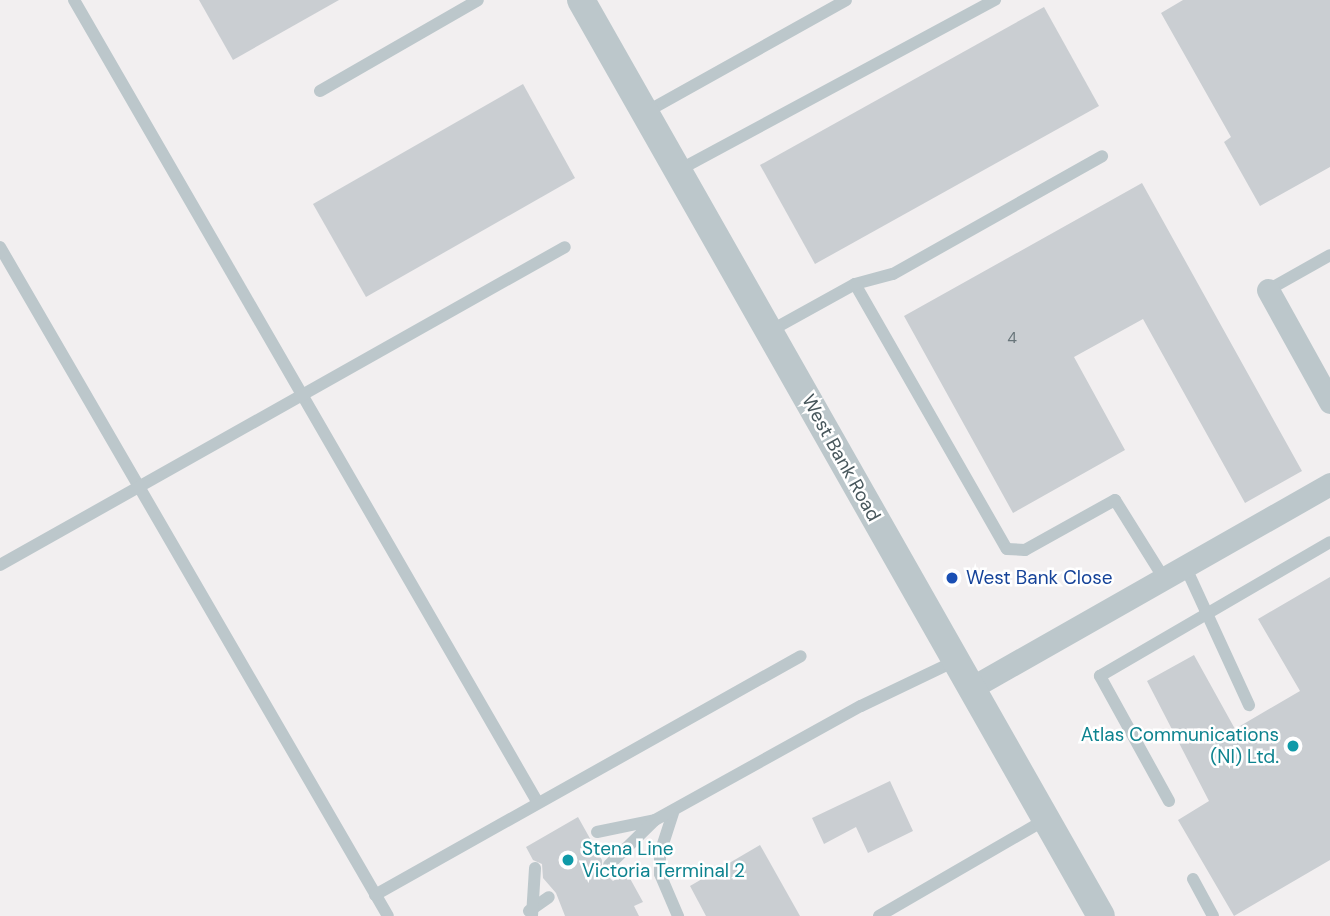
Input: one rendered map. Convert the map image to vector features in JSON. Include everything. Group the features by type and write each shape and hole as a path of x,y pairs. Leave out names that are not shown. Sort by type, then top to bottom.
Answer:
{"street":[{"name":"West Bank Road","path":"581,0 1101,916"},
{"path":"1268,290 1330,402"},
{"path":"971,688 1166,581 1330,484"}],"lane":[{"path":"74,0 306,394 538,803"},
{"path":"320,91 478,0"},
{"path":"646,113 846,0"},
{"path":"678,170 995,0"},
{"path":"770,331 855,284 893,274 1102,156"},
{"path":"0,247 136,488 155,508 388,916"},
{"path":"0,565 565,247"},
{"path":"1268,290 1330,255"},
{"path":"855,284 1007,549 1025,550 1115,500 1166,581"},
{"path":"1169,802 1100,676 1330,542"},
{"path":"1186,568 1208,611 1222,654 1249,705"},
{"path":"375,895 801,656"},
{"path":"608,864 655,820 860,706 955,661"},
{"path":"674,810 660,853 660,874 678,916"},
{"path":"879,916 1046,818"},
{"path":"597,832 655,820"},
{"path":"531,914 535,868"},
{"path":"1193,879 1213,916"},
{"path":"531,914 549,897"}],"building":[{"path":"199,0 339,0 233,60"},
{"path":"1183,0 1330,0 1330,167 1260,206 1224,142 1231,137 1161,13"},
{"path":"1044,7 1099,106 815,264 760,165"},
{"path":"523,84 575,178 366,297 313,204"},
{"path":"1142,183 1302,471 1245,503 1143,319 1074,357 1125,450 1013,513 904,316"},
{"name":"Atlas Communications (NI) Ltd.","path":"1330,577 1330,860 1234,916 1178,820 1209,801 1147,681 1194,655 1235,729 1300,691 1258,619"},
{"path":"890,781 913,831 868,853 856,827 824,844 812,818"},
{"name":"Stena Line Victoria Terminal 2","path":"578,817 602,860 602,871 613,881 627,873 643,902 634,906 639,916 565,916 556,893 543,878 542,864 533,860 526,847"},
{"path":"760,845 800,916 706,916 690,886"}],"place":[{"name":"West Bank Close","path":"952,578"},
{"name":"Atlas Communications (NI) Ltd.","path":"1293,746"},
{"name":"Stena Line Victoria Terminal 2","path":"568,860"}]}
